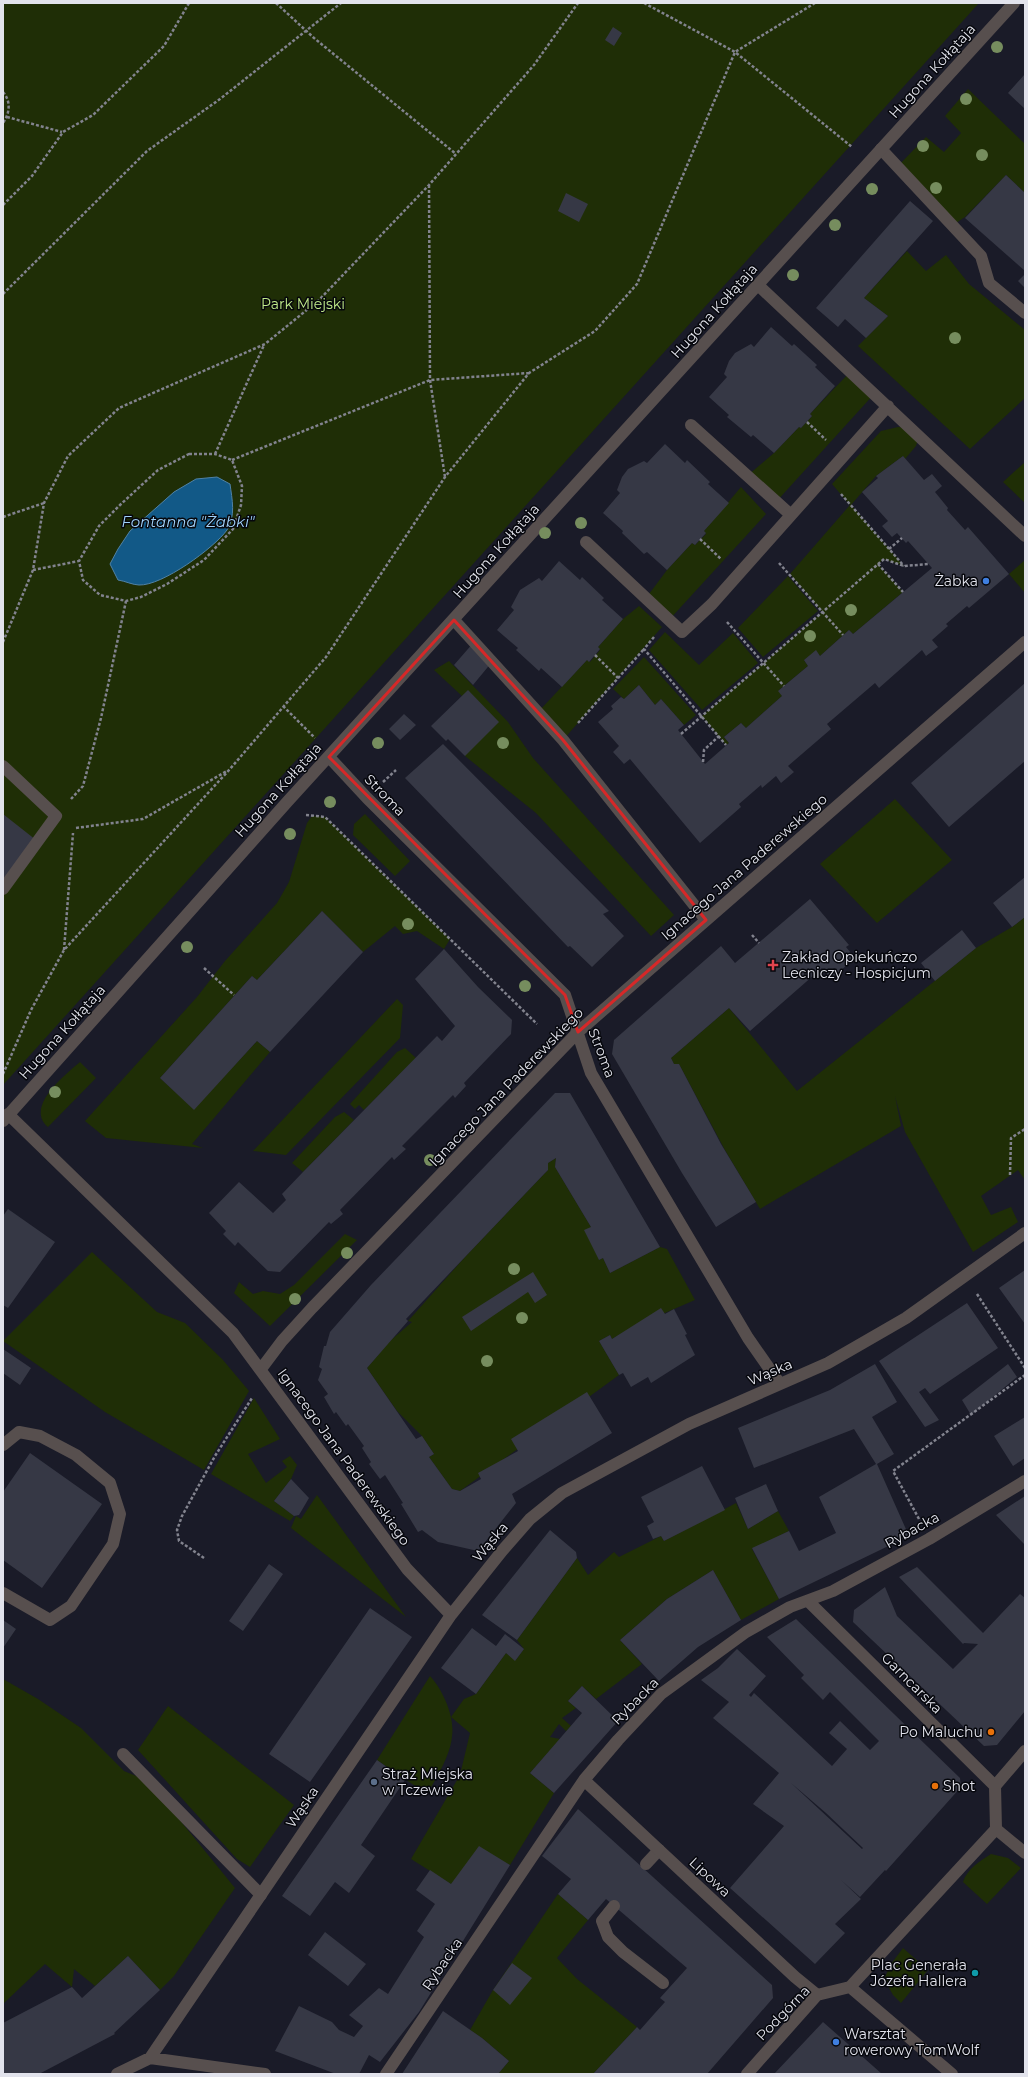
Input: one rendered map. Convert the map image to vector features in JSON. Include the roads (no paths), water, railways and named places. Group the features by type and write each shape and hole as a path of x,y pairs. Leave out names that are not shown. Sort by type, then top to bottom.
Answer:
{"street":[{"name":"Hugona Kołłątaja","path":"6,1117 329,757 1014,3"},
{"path":"881,149 981,256 989,283 1025,314"},
{"path":"758,285 1025,536"},
{"path":"586,542 682,632 712,604 888,406"},
{"path":"691,425 791,516"},
{"path":"454,620 563,740 706,920"},
{"name":"Ignacego Jana Paderewskiego","path":"451,1615 431,1596 407,1569 261,1370 282,1341 307,1313 578,1032 1025,642"},
{"name":"Stroma","path":"329,757 367,798 565,995 591,1073 748,1338 780,1384"},
{"path":"3,766 56,816 3,889"},
{"path":"6,1117 233,1333 261,1370"},
{"name":"Wąska","path":"150,2058 451,1615 502,1551 530,1519 562,1493 689,1424 828,1363 906,1318 1025,1233"},
{"path":"3,1445 19,1432 40,1436 76,1456 110,1483 120,1514 113,1544 71,1606 50,1620 3,1593"},
{"name":"Rybacka","path":"386,2074 584,1780 618,1740 661,1694 746,1632 790,1607 833,1591 929,1538 1025,1480"},
{"name":"Garncarska","path":"808,1601 995,1786"},
{"path":"952,2074 850,1987 996,1829 995,1786 1025,1751"},
{"path":"124,1754 261,1895"},
{"name":"Lipowa","path":"584,1780 795,1977 817,1994"},
{"path":"996,1829 1025,1853"},
{"path":"646,1864 659,1850"},
{"path":"614,1906 602,1922 608,1937 623,1952 663,1983"},
{"name":"Podgórna","path":"747,2074 817,1994 850,1987"},
{"path":"117,2074 150,2058 265,2074"}],"water":[{"name":"Fontanna \"Żabki\"","path":"217,477 230,484 232,501 232,519 227,530 220,538 200,556 187,565 174,573 149,584 139,585 118,580 110,564 130,531 174,492 196,479"}],"place":[{"name":"Żabka","path":"986,581"},
{"name":"Zakład Opiekuńczo Lecniczy - Hospicjum","path":"773,965"},
{"name":"Po Maluchu","path":"991,1732"},
{"name":"Straż Miejska w Tczewie","path":"374,1782"},
{"name":"Shot","path":"935,1786"},
{"name":"Plac Generała Józefa Hallera","path":"975,1973"},
{"name":"Warsztat rowerowy TomWolf","path":"836,2042"}],"park label":[{"name":"Park Miejski","path":"303,304"}]}
